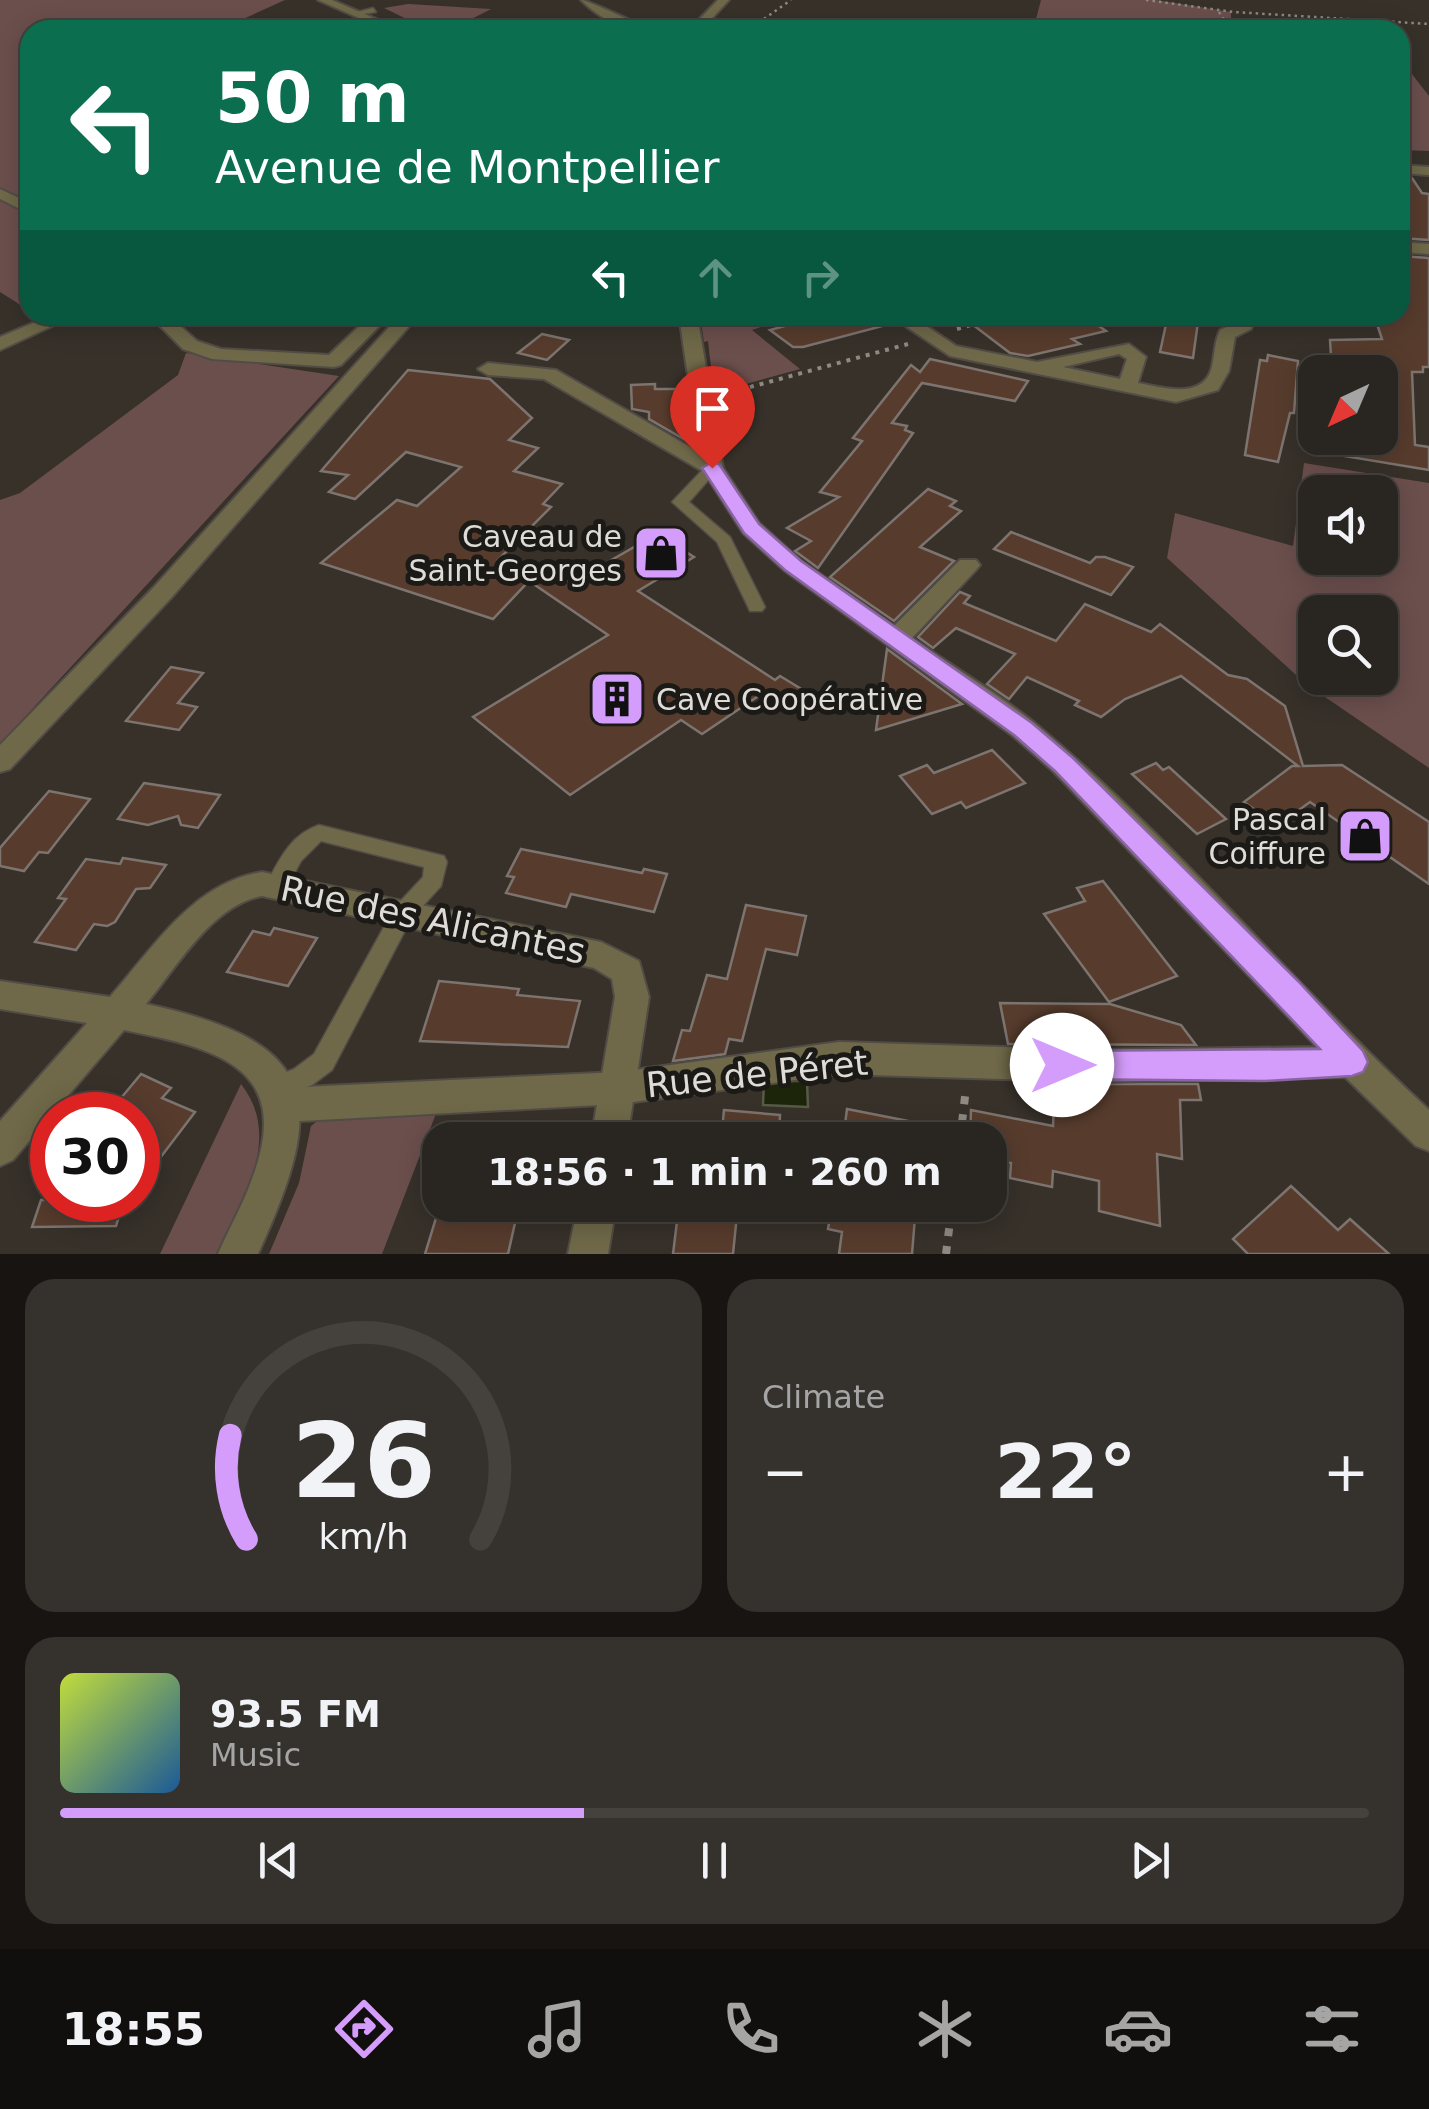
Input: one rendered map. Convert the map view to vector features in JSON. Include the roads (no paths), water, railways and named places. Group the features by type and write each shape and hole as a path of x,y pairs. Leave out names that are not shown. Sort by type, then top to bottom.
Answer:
{"street":[{"path":"323,0 373,20"},
{"path":"586,0 616,20"},
{"path":"705,20 724,0"},
{"path":"0,344 44,325"},
{"path":"169,325 190,345 219,354 334,361 371,325"},
{"path":"0,762 162,593 401,325"},
{"path":"689,325 698,400 712,468 734,506 762,539 1023,729 1064,765 1287,990 1352,1062 1429,1134"},
{"path":"913,325 950,350 1176,396 1213,387 1219,378 1226,334 1246,325"},
{"path":"1034,368 1122,348 1137,357 1128,388"},
{"path":"488,369 525,370 560,379 682,454 712,468"},
{"path":"896,639 968,566"},
{"name":"Rue des Alicantes","path":"0,1148 114,1014 225,894 249,884 276,885 601,956 627,970 632,997 612,1122"},
{"path":"0,995 214,1036 258,1064 280,1096 283,1126 273,1172 238,1254"},
{"name":"Rue de Péret","path":"280,1096 619,1088 839,1058 969,1064 1265,1066 1352,1062"},
{"path":"588,1254 594,1222"}],"lane":[{"path":"357,13 372,10"},
{"path":"712,468 680,502 724,540 756,607"},
{"path":"276,885 296,850 319,833 436,862 434,880 403,913 323,1062 280,1096"}],"place":[{"name":"Caveau de Saint-Georges","path":"661,553"},
{"name":"Cave Coopérative","path":"617,699"},
{"name":"Pascal Coiffure","path":"1365,836"}]}
